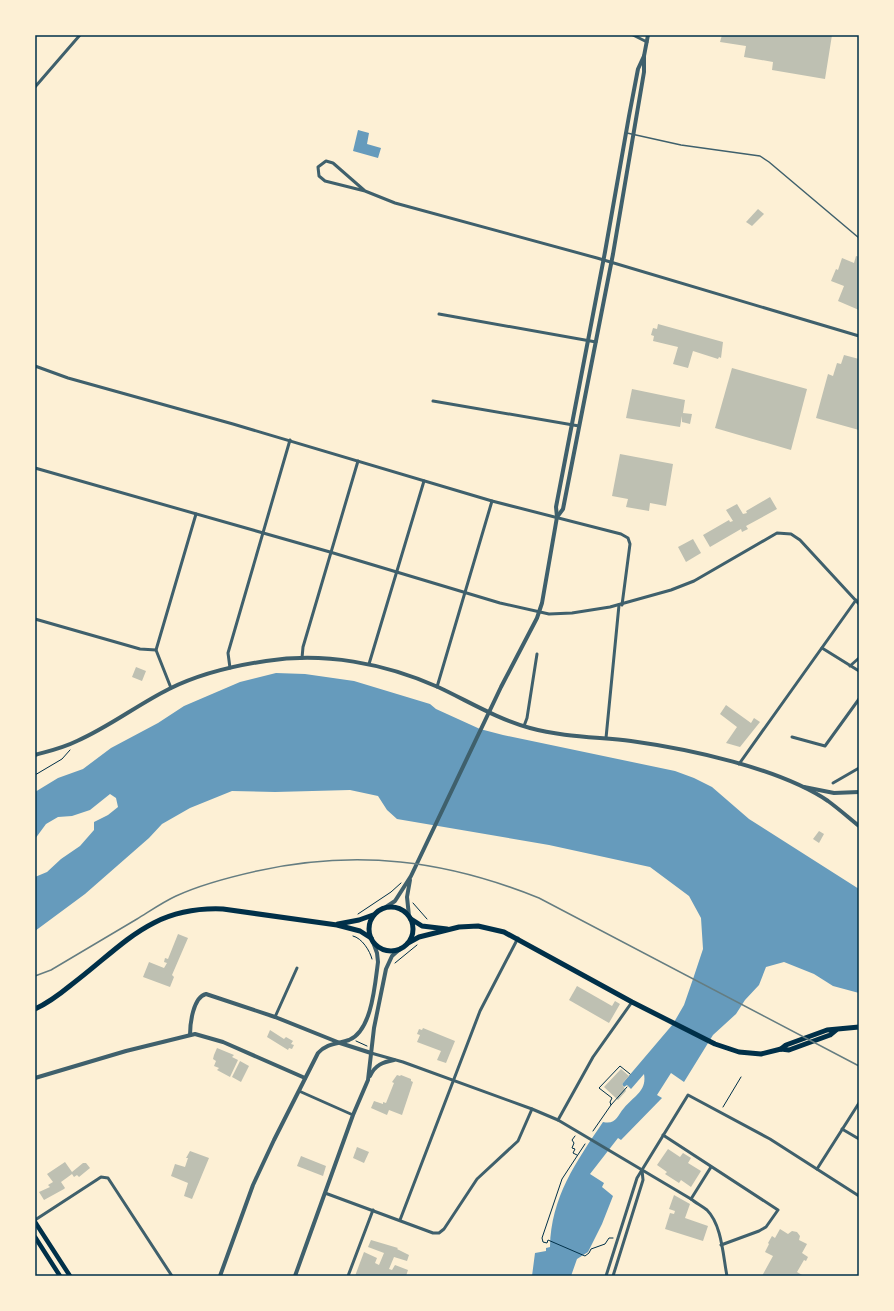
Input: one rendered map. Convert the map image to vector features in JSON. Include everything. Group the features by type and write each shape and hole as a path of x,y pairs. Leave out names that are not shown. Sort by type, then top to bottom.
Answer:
{"main road":[{"path":"337,925 374,915 386,907 396,907 422,926 448,929"},
{"path":"35,1009 86,974 138,932 159,919 182,911 204,908 223,909 337,925 360,931 386,950 401,948 419,937 448,929 468,926 487,927 518,938 632,1002 715,1044 731,1050 753,1054 781,1049 789,1050 830,1036 836,1030 859,1027"},
{"path":"372,940 369,924 374,915"},
{"path":"408,943 413,930 410,917"},
{"path":"35,1221 70,1276"},
{"path":"35,1237 60,1276"}],"street":[{"path":"35,87 80,35"},
{"path":"633,35 646,42"},
{"path":"556,517 563,509 596,342 634,134 644,72 644,56 648,35"},
{"path":"386,907 395,901 411,876 501,687 539,612 556,517 556,507 626,132 638,69 644,56"},
{"path":"365,191 333,163 326,161 318,167 319,176 325,181 365,191 383,199 430,213 603,260 859,336"},
{"path":"439,314 596,342"},
{"path":"35,366 68,378 290,440 492,501 621,534 628,538 630,544 620,605 606,738"},
{"path":"433,401 579,426"},
{"path":"230,668 228,653 290,440"},
{"path":"302,658 330,552 358,461"},
{"path":"35,468 330,552 464,592 539,612 572,613 620,605 686,584 768,537 781,532 791,534 800,540 859,604"},
{"path":"369,664 398,572 424,481"},
{"path":"437,687 492,501"},
{"path":"171,688 156,650 196,514"},
{"path":"739,764 856,600"},
{"path":"35,618 140,649 156,650"},
{"path":"822,648 859,672"},
{"path":"524,726 527,718 537,654"},
{"path":"35,755 76,742 171,688 201,676 230,668 267,661 302,658 369,664 403,674 437,687 500,718 556,734 606,738 680,749 739,764 800,786 834,793 859,792"},
{"path":"850,666 859,658"},
{"path":"792,737 825,746 859,699"},
{"path":"833,783 859,768"},
{"path":"800,786 829,802 859,826"},
{"path":"410,917 407,897 411,876"},
{"path":"400,1220 480,1011 518,938"},
{"path":"220,1276 253,1185 305,1078 322,1049 331,1044 340,1043 356,1036 366,1023 377,967 377,953 372,940"},
{"path":"368,1080 371,1053 386,969 392,956 401,948"},
{"path":"275,1017 297,968"},
{"path":"190,1035 190,1027 198,1000 203,995 210,995 275,1017 340,1043 394,1060 532,1109 558,1120 706,1209 714,1219 727,1276"},
{"path":"558,1120 593,1057 632,1002"},
{"path":"35,1078 119,1053 199,1034 305,1078"},
{"path":"295,1276 353,1115 368,1080 374,1068 379,1064 394,1060"},
{"path":"299,1091 353,1115"},
{"path":"606,1276 642,1170 688,1095 770,1139 859,1196"},
{"path":"817,1169 859,1102"},
{"path":"325,1193 433,1233 442,1231 477,1179 518,1141 532,1109"},
{"path":"842,1129 859,1139"},
{"path":"663,1135 778,1210 766,1226 759,1231 721,1245"},
{"path":"691,1199 711,1167"},
{"path":"613,1276 643,1180 642,1170"},
{"path":"35,1221 101,1177 108,1178 172,1276"},
{"path":"348,1276 373,1210"}],"lane":[{"path":"626,132 681,145 760,156 859,238"}],"path":[{"path":"35,775 62,759 76,742"},
{"path":"355,915 394,890"},
{"path":"412,899 423,917 427,919"},
{"path":"353,936 357,937 365,946 377,967"},
{"path":"386,969 411,951 418,943"},
{"path":"355,1041 367,1046"},
{"path":"611,1105 610,1102 612,1098 599,1088 620,1066 630,1074"},
{"path":"720,1111 741,1077"},
{"path":"593,1132 611,1105 627,1087"},
{"path":"574,1137 572,1148 575,1149 573,1153 577,1156"},
{"path":"585,1144 562,1179 542,1238 543,1242 547,1243 548,1240 584,1256 589,1253 591,1249 605,1244 609,1238"}],"water":[{"path":"358,130 369,133 367,144 381,148 378,158 353,151"},
{"path":"276,673 305,674 354,681 430,704 436,709 480,729 675,771 694,778 712,787 749,819 859,889 859,993 833,986 814,974 784,962 766,967 759,985 745,1000 736,1014 713,1035 684,1082 671,1073 657,1095 662,1098 621,1140 618,1138 590,1174 604,1183 602,1187 613,1196 602,1224 588,1252 577,1259 571,1276 532,1276 535,1253 546,1251 546,1248 550,1247 551,1229 560,1196 583,1151 603,1122 607,1123 614,1121 642,1089 644,1085 644,1074 631,1089 627,1085 624,1087 622,1084 673,1024 684,1005 703,949 701,918 689,896 650,867 549,845 397,819 387,810 378,796 350,790 275,792 232,791 190,808 162,824 149,838 85,894 35,931 35,877 47,872 61,859 80,846 94,830 94,822 108,815 118,807 116,798 110,794 90,810 72,816 58,817 46,824 35,839 35,792 58,778 83,769 111,748 158,723 184,706 240,682"}],"building":[{"path":"722,35 832,35 825,79 772,70 773,62 744,57 746,46 720,42"},
{"path":"758,209 764,214 752,226 746,222"},
{"path":"856,256 859,257 859,310 838,301 844,286 831,281 836,269 838,270 842,258 854,263"},
{"path":"658,324 723,342 721,358 719,357 718,359 693,351 688,368 673,364 678,347 653,341 654,336 651,335 653,328 657,329"},
{"path":"844,355 859,359 859,430 816,418 828,374 833,376 837,363 841,364"},
{"path":"732,368 807,389 791,450 715,428"},
{"path":"632,389 685,400 683,413 692,414 690,424 682,422 682,416 680,427 626,418"},
{"path":"620,454 673,464 666,506 650,503 649,511 626,507 628,499 612,496"},
{"path":"770,497 777,509 746,526 748,529 742,532 741,529 710,547 703,535 729,520 730,522 733,521 726,510 737,504 743,514 747,513 746,511"},
{"path":"693,539 701,553 686,562 678,547"},
{"path":"136,667 146,671 142,681 132,677"},
{"path":"726,705 751,723 754,718 760,722 740,747 726,743 737,727 720,714"},
{"path":"819,831 824,834 819,843 813,839"},
{"path":"178,934 188,938 172,975 174,977 170,987 143,977 149,962 164,968 167,963 164,962 165,958 168,959"},
{"path":"577,986 612,1006 615,1001 620,1004 609,1023 569,1000"},
{"path":"423,1028 455,1041 446,1063 437,1060 441,1051 417,1042 420,1035 417,1034 419,1029 422,1030"},
{"path":"270,1030 284,1039 286,1037 293,1041 291,1044 294,1045 292,1049 289,1048 288,1050 267,1037"},
{"path":"217,1048 234,1055 232,1057 238,1060 230,1077 217,1070 219,1068 214,1066 216,1061 213,1059"},
{"path":"240,1061 249,1066 241,1082 232,1077"},
{"path":"621,1069 629,1076 622,1084 626,1091 618,1100 604,1087"},
{"path":"397,1075 411,1079 413,1082 402,1115 389,1110 387,1115 371,1108 374,1101 383,1104 383,1102 386,1103 394,1083 392,1082"},
{"path":"357,1147 369,1152 364,1163 353,1158"},
{"path":"668,1149 680,1157 683,1153 691,1158 688,1163 701,1171 691,1187 681,1180 679,1183 665,1174 667,1172 657,1165"},
{"path":"190,1151 209,1158 192,1199 184,1196 188,1183 171,1176 175,1164 185,1167 188,1158 186,1158"},
{"path":"301,1156 326,1166 323,1176 297,1166"},
{"path":"65,1162 72,1172 83,1163 86,1163 90,1168 79,1177 77,1175 74,1177 72,1174 61,1182 65,1188 64,1189 44,1200 39,1192 50,1187 48,1185 53,1182 47,1174"},
{"path":"674,1195 690,1204 685,1218 708,1226 703,1241 665,1229 670,1213 674,1214 675,1211 669,1209"},
{"path":"780,1229 788,1234 792,1231 797,1232 800,1236 799,1240 807,1244 802,1253 808,1257 806,1261 804,1260 797,1272 804,1276 762,1276 773,1256 765,1252 769,1244 768,1243 772,1236 775,1238"},
{"path":"371,1240 398,1248 397,1249 409,1255 407,1261 394,1257 389,1269 392,1270 395,1265 408,1270 406,1276 355,1276 364,1252 377,1258 375,1263 379,1265 384,1253 368,1247"}],"railway":[{"path":"35,976 51,970 171,898 206,884 247,873 294,864 365,860 400,862 435,867 469,875 504,885 539,898 859,1066"}]}
